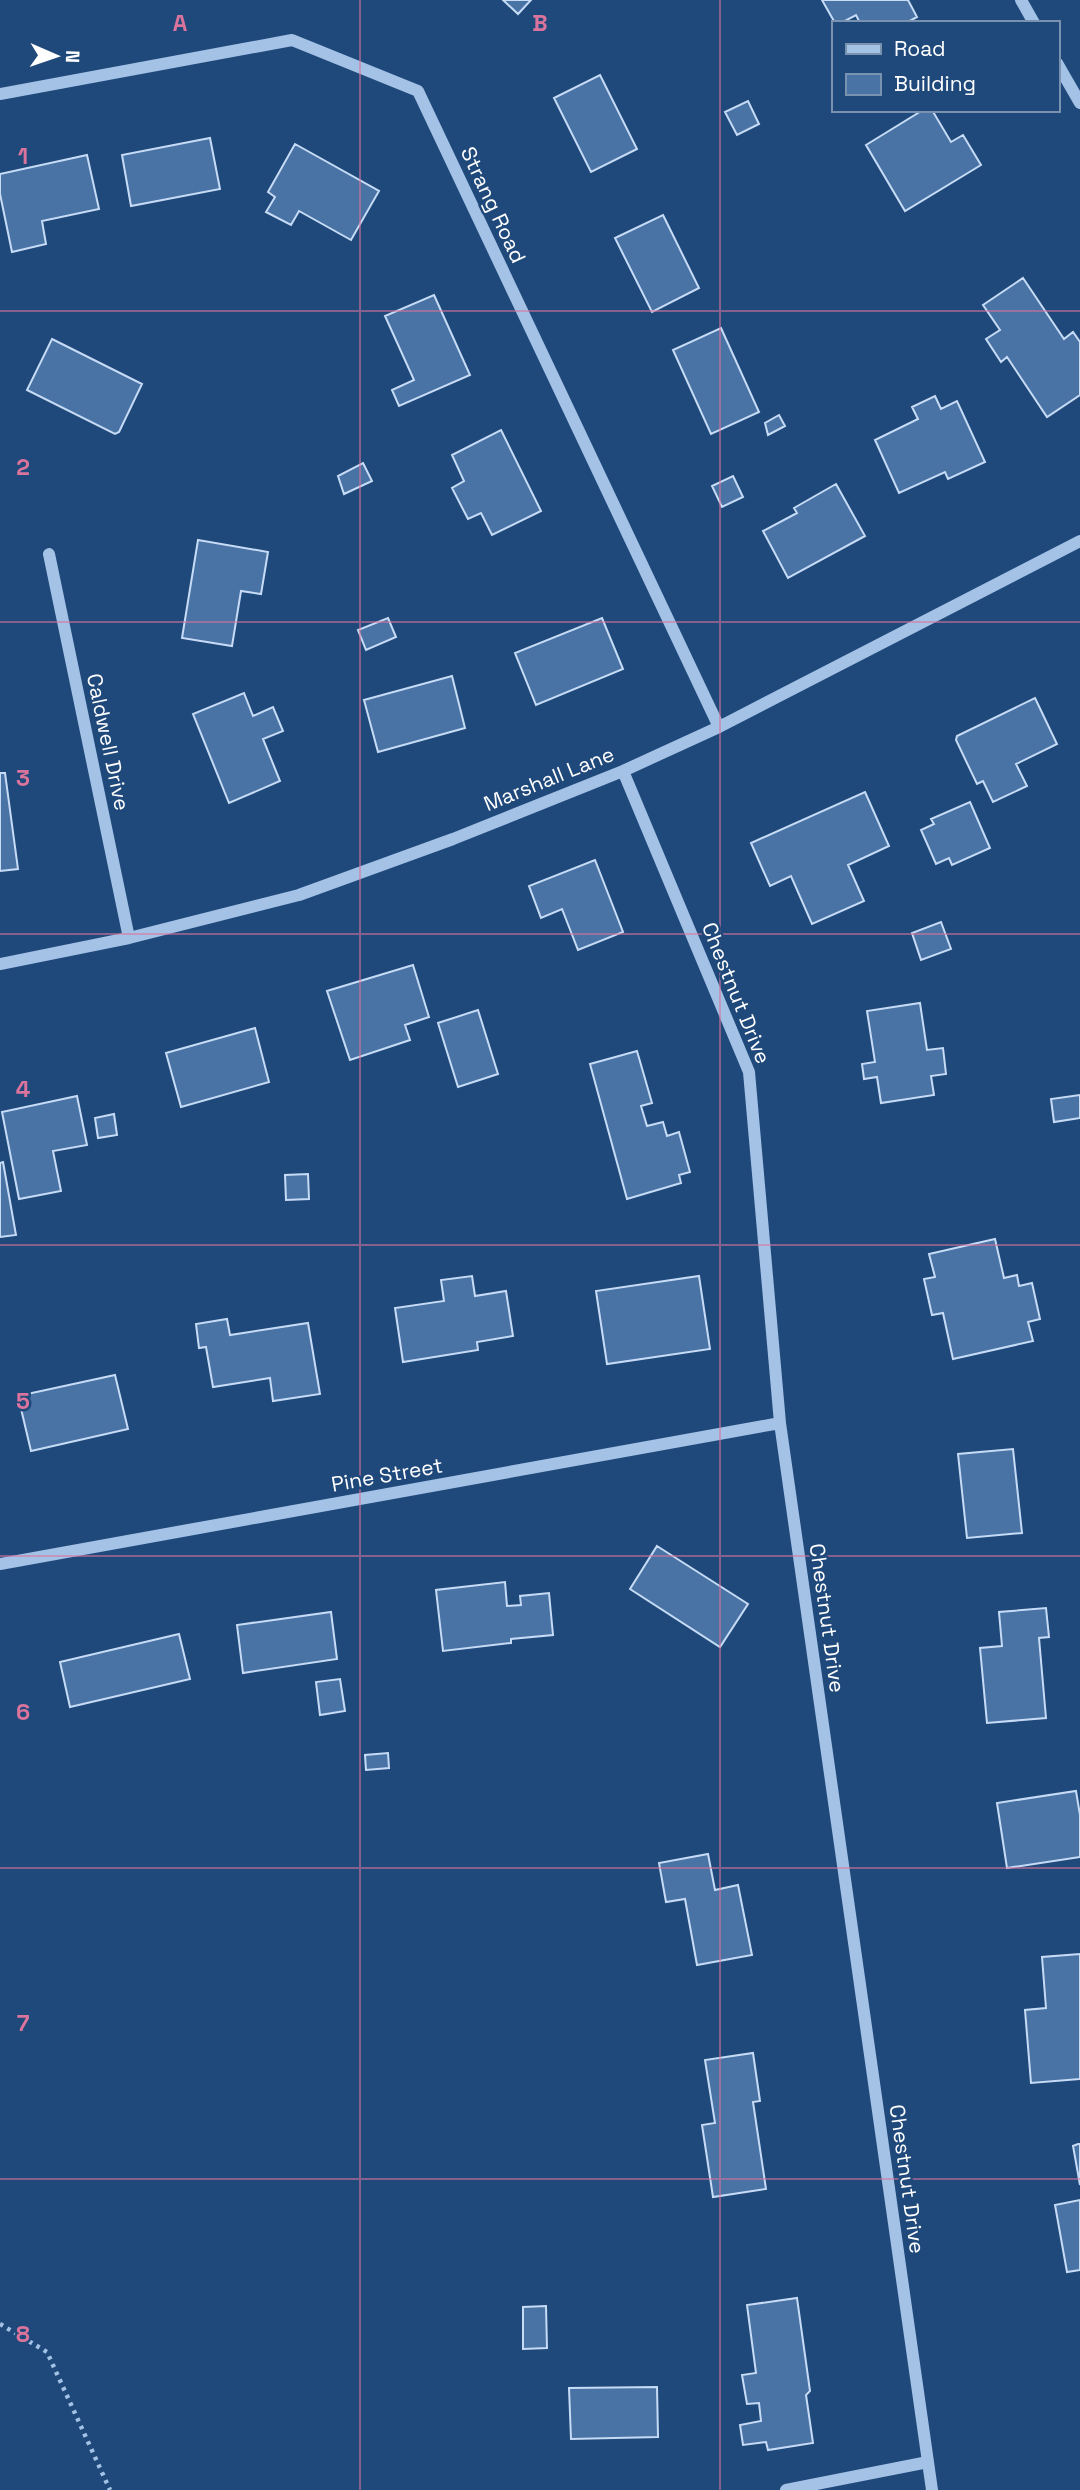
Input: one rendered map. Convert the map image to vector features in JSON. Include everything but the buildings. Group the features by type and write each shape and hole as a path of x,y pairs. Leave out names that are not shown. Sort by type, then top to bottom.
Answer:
{"street":[{"path":"1021,0 1033,21"},
{"name":"Strang Road","path":"0,94 292,40 418,91 719,727"},
{"path":"1059,66 1080,103"},
{"name":"Marshall Lane","path":"0,964 129,938 299,895 453,839 622,771 719,727 1080,541"},
{"name":"Caldwell Drive","path":"49,554 129,938"},
{"name":"Chestnut Drive","path":"622,771 749,1072 780,1423 932,2490"},
{"name":"Pine Street","path":"0,1564 780,1423"},
{"path":"786,2490 928,2462"}],"path":[{"path":"0,2324 47,2352 110,2490"}]}
